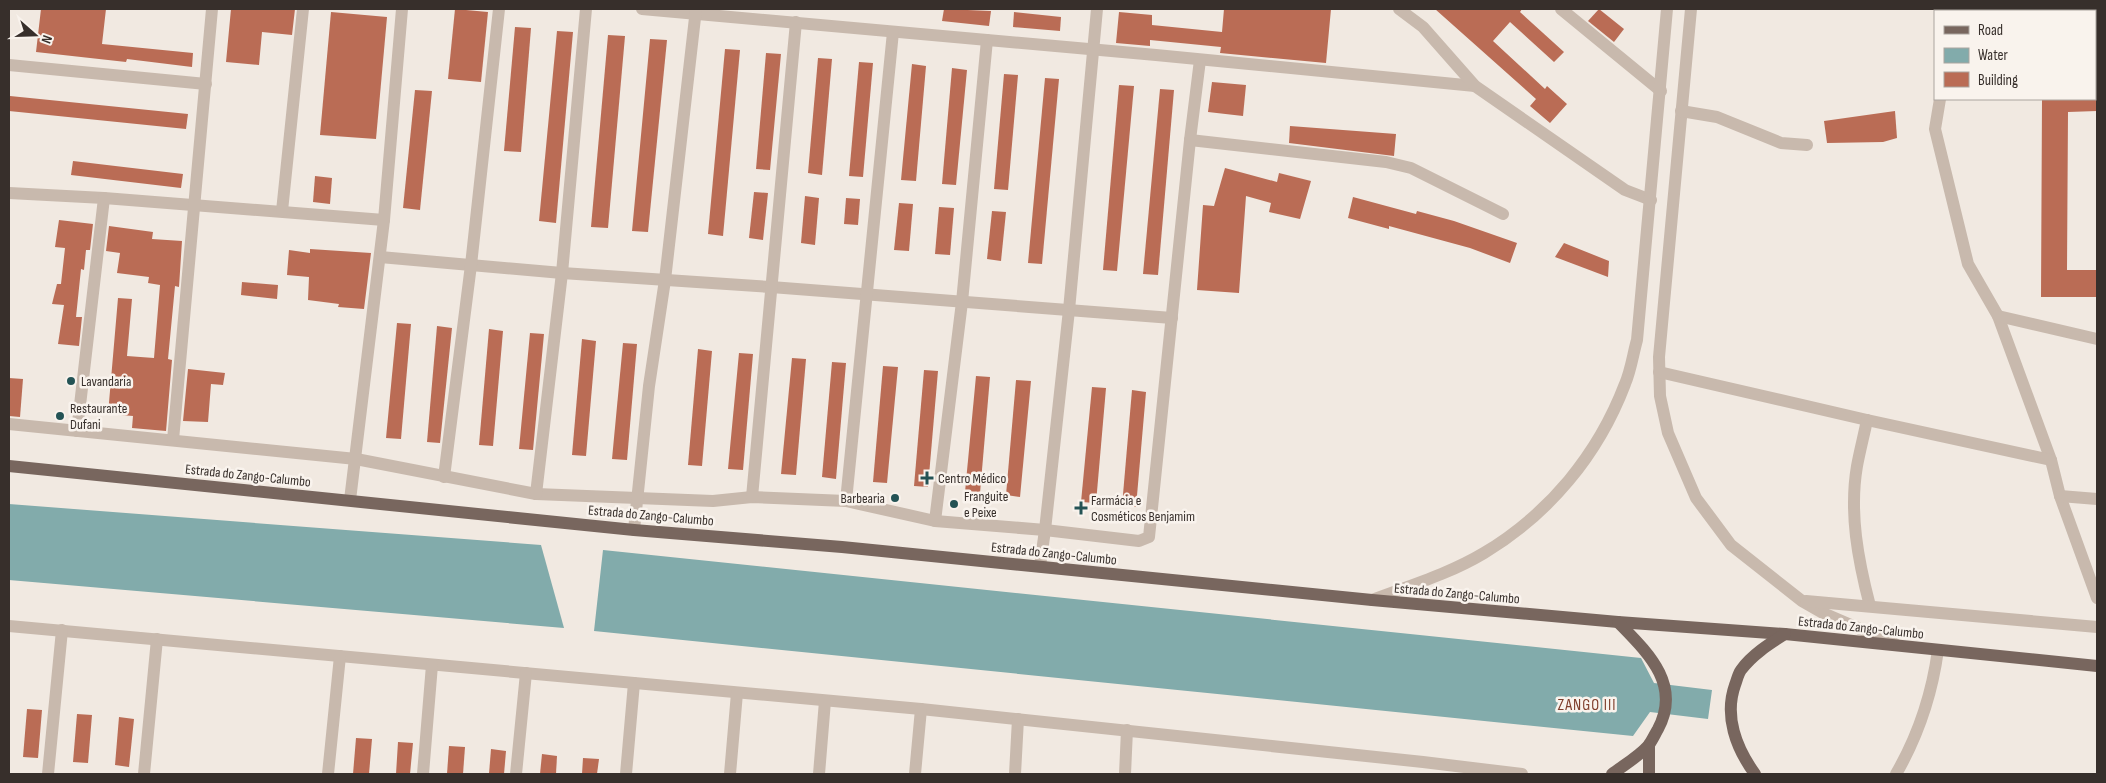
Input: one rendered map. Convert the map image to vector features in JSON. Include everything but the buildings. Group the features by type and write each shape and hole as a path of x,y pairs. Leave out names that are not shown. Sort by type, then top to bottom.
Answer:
{"main road":[{"name":"Estrada do Zango-Calumbo","path":"9,466 634,530 842,547 1372,600 1618,622 1785,634 2097,666"},
{"path":"1612,774 1649,745 1664,717 1666,696 1662,676 1651,657 1618,622"},
{"path":"1755,774 1745,761 1732,728 1731,697 1740,671 1765,647 1785,634"},
{"path":"1649,745 1649,774"}],"street":[{"path":"173,440 212,9"},
{"path":"282,211 303,9"},
{"path":"350,500 384,220 402,9"},
{"path":"444,477 499,9"},
{"path":"536,494 562,273 586,9"},
{"path":"642,9 696,11 893,32 1476,86"},
{"path":"1040,566 1069,310 1097,9"},
{"path":"1398,9 1423,27 1476,86 1625,190 1651,200"},
{"path":"1561,9 1661,91"},
{"path":"1372,600 1483,554 1521,529 1561,491 1591,454 1609,422 1626,382 1637,340 1668,9"},
{"path":"1691,9 1659,372 1660,396 1668,433 1696,498 1732,545 1802,600 1823,613 1902,647"},
{"path":"634,530 649,386 665,280 696,11"},
{"path":"752,497 796,22"},
{"path":"846,502 893,32"},
{"path":"935,520 962,302 987,40"},
{"path":"9,424 356,459 536,494 713,501 752,497 846,502 935,520 1045,530 1139,542 1149,537 1200,60"},
{"path":"9,65 206,84"},
{"path":"1940,100 1935,129 1968,264 1998,316 2052,460 2060,496 2097,598"},
{"path":"1681,111 1717,117 1781,143 1808,144"},
{"path":"1190,140 1386,162 1411,168 1503,214"},
{"path":"9,193 195,204 384,220"},
{"path":"77,431 104,198"},
{"path":"380,257 562,273 1172,318"},
{"path":"1998,316 2097,339"},
{"path":"1659,372 2052,460"},
{"path":"1867,420 1857,466 1854,511 1858,561 1870,606"},
{"path":"2060,496 2097,499"},
{"path":"1802,600 2097,627"},
{"path":"9,626 921,709 1521,774"},
{"path":"48,774 62,630"},
{"path":"144,774 157,639"},
{"path":"1896,774 1906,756 1925,709 1938,650"},
{"path":"328,774 340,656"},
{"path":"423,774 432,665"},
{"path":"516,774 526,673"},
{"path":"626,774 634,683"},
{"path":"730,774 738,693"},
{"path":"819,774 825,701"},
{"path":"915,774 921,709"},
{"path":"1015,774 1018,719"},
{"path":"1125,774 1126,730"}],"water":[{"path":"9,504 541,545 564,628 9,580"},
{"path":"603,550 1641,658 1654,683 1712,690 1708,719 1650,712 1633,736 594,631"}],"place":[{"name":"Lavandaria","path":"71,381"},
{"name":"Restaurante Dufani","path":"60,416"},
{"name":"Centro Médico","path":"927,478"},
{"name":"Barbearia","path":"895,498"},
{"name":"Franguite e Peixe","path":"954,504"},
{"name":"Farmácia e Cosméticos Benjamim","path":"1081,508"}],"district":[{"name":"ZANGO III","path":"1587,704"}]}
